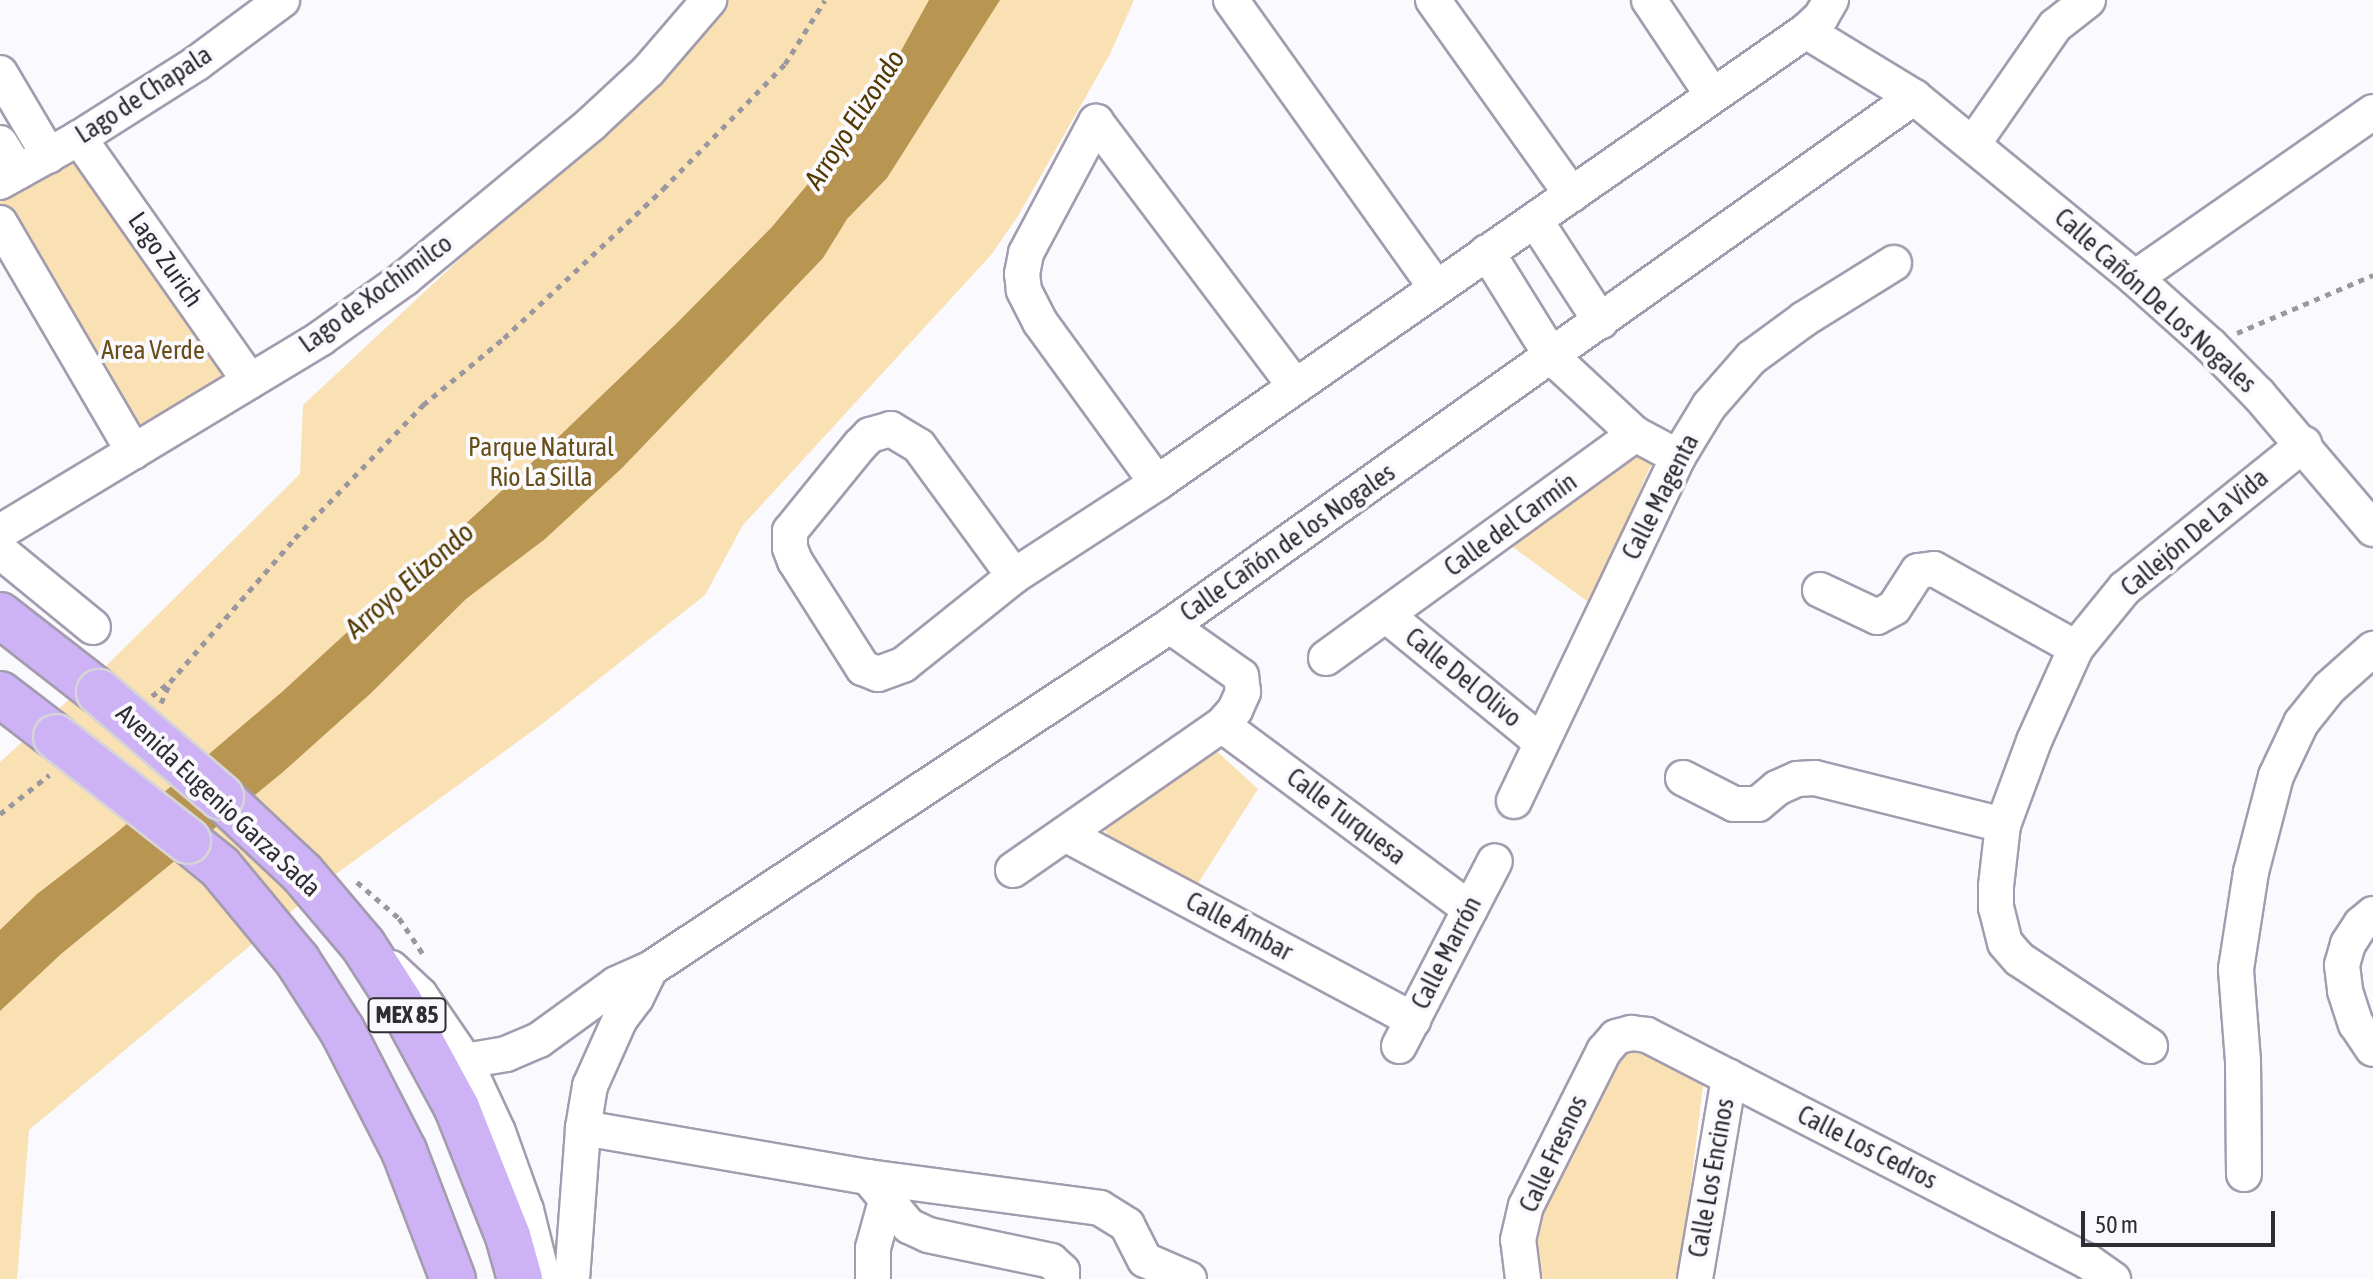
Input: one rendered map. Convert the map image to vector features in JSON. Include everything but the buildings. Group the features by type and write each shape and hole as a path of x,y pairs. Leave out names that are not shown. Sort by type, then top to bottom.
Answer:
{"highway":[{"name":"Avenida Eugenio Garza Sada","path":"0,615 99,692 221,797 302,873 363,945 432,1056 457,1108 508,1236 520,1279"},
{"name":"Avenida Eugenio Garza Sada","path":"0,694 220,867 297,960 342,1030 404,1151 453,1279"}],"street":[{"name":"Lago de Chapala","path":"9,177 79,138 197,63 282,0"},
{"name":"Lago de Xochimilco","path":"0,532 321,338 405,278 591,124 648,71 709,0"},
{"path":"1231,0 1435,286"},
{"path":"1433,0 1572,195"},
{"path":"1649,0 1711,93"},
{"path":"1014,576 919,446 891,429 870,435 860,445 790,531 790,548 795,561 863,668 878,674 903,665 1014,576 1157,483 1435,286 1572,195 1711,93 1806,31 1821,17 1831,0"},
{"path":"1973,144 2055,26 2088,0"},
{"name":"Calle Cañón De Los Nogales","path":"1806,31 1914,97 2135,278 2210,345 2304,444 2373,529"},
{"path":"0,73 49,156"},
{"name":"Calle Cañón de los Nogales","path":"465,1061 506,1054 539,1040 616,984 650,969 1170,626 1914,97"},
{"path":"2135,278 2373,112"},
{"path":"1157,483 1040,322 1024,290 1022,274 1026,253 1096,122 1295,386"},
{"name":"Lago Zurich","path":"79,138 250,381"},
{"path":"0,143 9,177"},
{"path":"1535,220 1601,322"},
{"path":"0,223 134,452"},
{"path":"1487,252 1552,357 1635,434 1678,457"},
{"name":"Calle Magenta","path":"1514,801 1678,457 1709,406 1751,358 1804,319 1894,263"},
{"name":"Calle del Carmín","path":"1326,658 1635,434"},
{"name":"Callejón De La Vida","path":"2150,1046 2019,959 2005,943 1996,908 2003,825 2034,741 2076,648 2125,588 2304,444"},
{"path":"0,551 93,627"},
{"path":"1820,590 1877,617 1894,608 1918,571 1934,569 2076,648"},
{"name":"Calle Del Olivo","path":"1386,615 1540,741"},
{"path":"1013,870 1222,725 1240,701 1243,679 1170,626"},
{"path":"2244,1174 2243,1061 2236,969 2251,872 2276,776 2301,723 2329,688 2373,649"},
{"name":"Calle Turquesa","path":"1222,725 1470,909"},
{"path":"1683,778 1734,804 1758,804 1777,788 1797,779 1815,778 2003,825"},
{"name":"Calle Ámbar","path":"1065,834 1406,1033"},
{"name":"Calle Marrón","path":"1406,1033 1495,861"},
{"path":"2373,914 2361,924 2348,944 2342,965 2345,991 2356,1024 2373,1049"},
{"path":"363,945 420,995 465,1061 498,1132 526,1210 543,1279"},
{"name":"Calle Cañón de los Nogales","path":"572,1279 583,1128 590,1086 602,1055 650,969"},
{"name":"Calle Los Cedros","path":"1616,1037 1631,1033 1647,1035 2087,1261 2113,1279"},
{"name":"Calle Fresnos","path":"1523,1279 1518,1240 1526,1206 1604,1051 1616,1037"},
{"name":"Calle Los Encinos","path":"1700,1276 1729,1077"},
{"path":"583,1128 877,1187 1100,1208 1127,1225 1145,1260 1189,1279"},
{"path":"873,1279 877,1187"},
{"path":"877,1187 909,1226 928,1235 1051,1261 1062,1271 1062,1279"},
{"path":"526,1210 579,1202"}],"path":[{"path":"170,682 295,538 423,405 504,338 663,189 785,64 824,2 816,0"},
{"path":"2210,345 2373,275"},
{"path":"0,814 36,785"}],"green space":[{"name":"Parque Natural Rio La Silla","path":"709,0 1134,0 1110,54 1018,216 991,255 743,525 705,595 542,724 336,874 29,1130 17,1279 0,1279 0,762 106,666 300,474 303,405 521,202"},
{"name":"Area Verde","path":"76,160 237,373 137,428 0,208 0,202"},
{"path":"1630,452 1651,465 1591,604 1510,545"},
{"path":"1211,746 1258,789 1195,888 1112,844 1100,820"},
{"path":"1625,1046 1704,1078 1679,1279 1537,1279 1527,1253 1537,1208"}],"water":[{"name":"Arroyo Elizondo","path":"929,0 1000,0 887,178 847,219 823,258 622,468 545,539 466,599 370,694 283,772 61,954 0,1011 0,930 37,894 115,834 283,691 521,473 676,324 771,228 813,178 891,69"}]}
